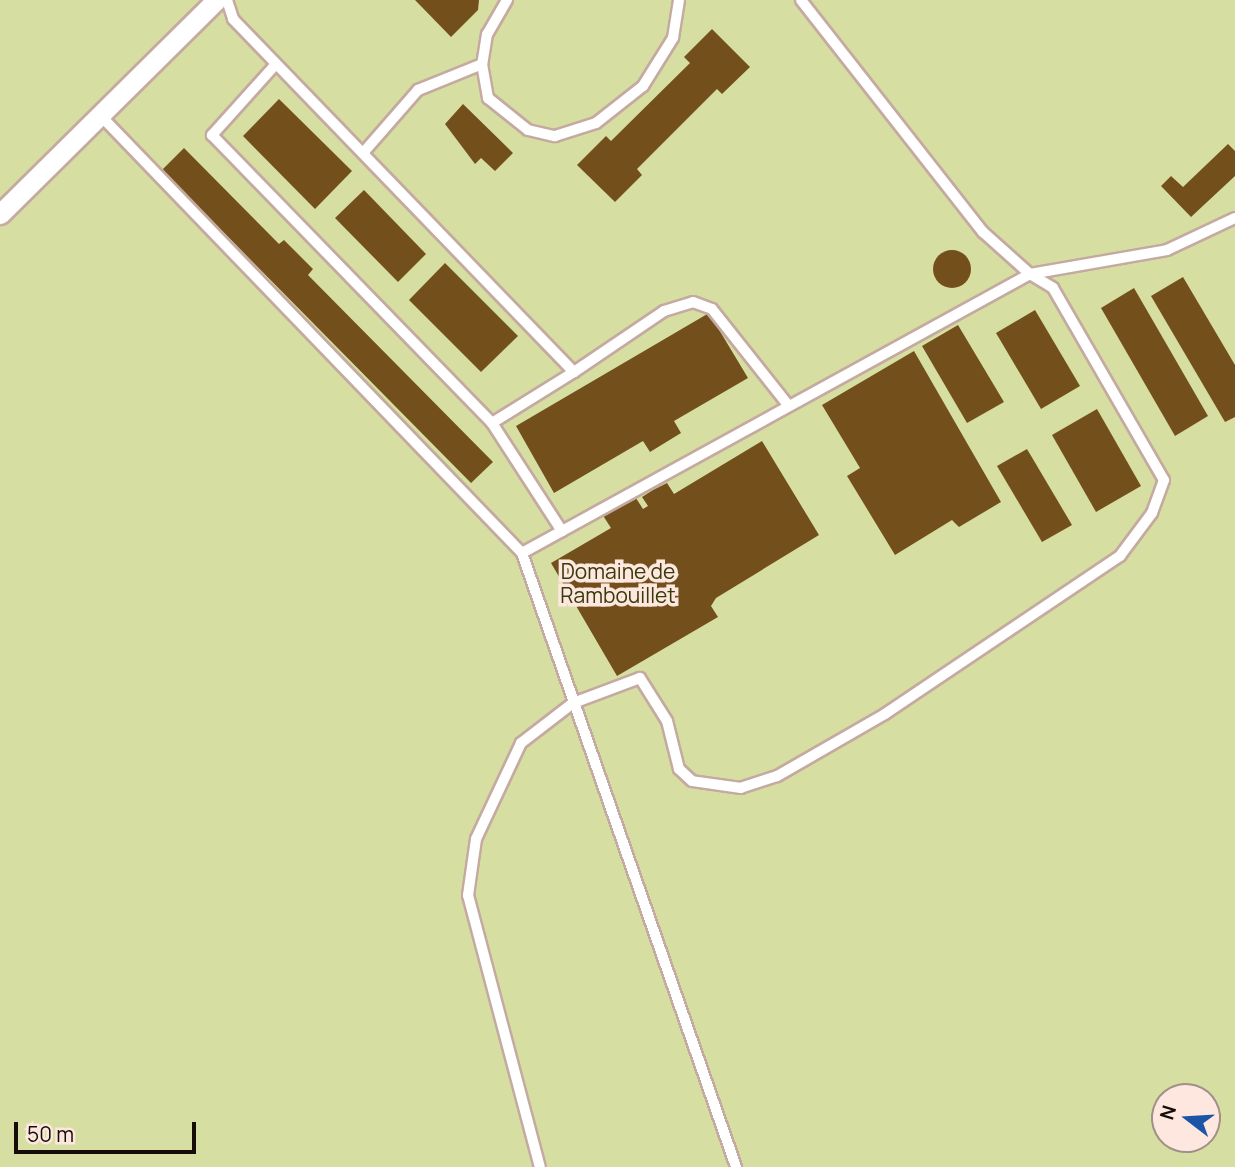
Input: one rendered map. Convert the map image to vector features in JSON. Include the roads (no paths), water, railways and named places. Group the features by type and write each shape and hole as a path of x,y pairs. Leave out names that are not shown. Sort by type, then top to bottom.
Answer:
{"street":[{"path":"0,214 216,0"}],"lane":[{"path":"227,0 233,19 574,372"},
{"path":"507,0 487,34 482,64 488,98 505,117 528,130 578,133 643,86 673,38 679,0"},
{"path":"540,1167 467,871 521,743 573,703 640,678 667,721 679,769 692,781 741,788 777,776 885,714 1120,556 1152,513 1164,480 1053,288 1030,274 983,232 801,0"},
{"path":"276,64 212,135 492,423 562,531"},
{"path":"363,153 418,90 482,64"},
{"path":"100,115 522,553 736,1167"},
{"path":"522,553 1030,274 1167,250 1235,218"},
{"path":"492,423 664,311 693,302 712,309 788,405"}],"park label":[{"name":"Domaine de Rambouillet","path":"618,583"}]}
